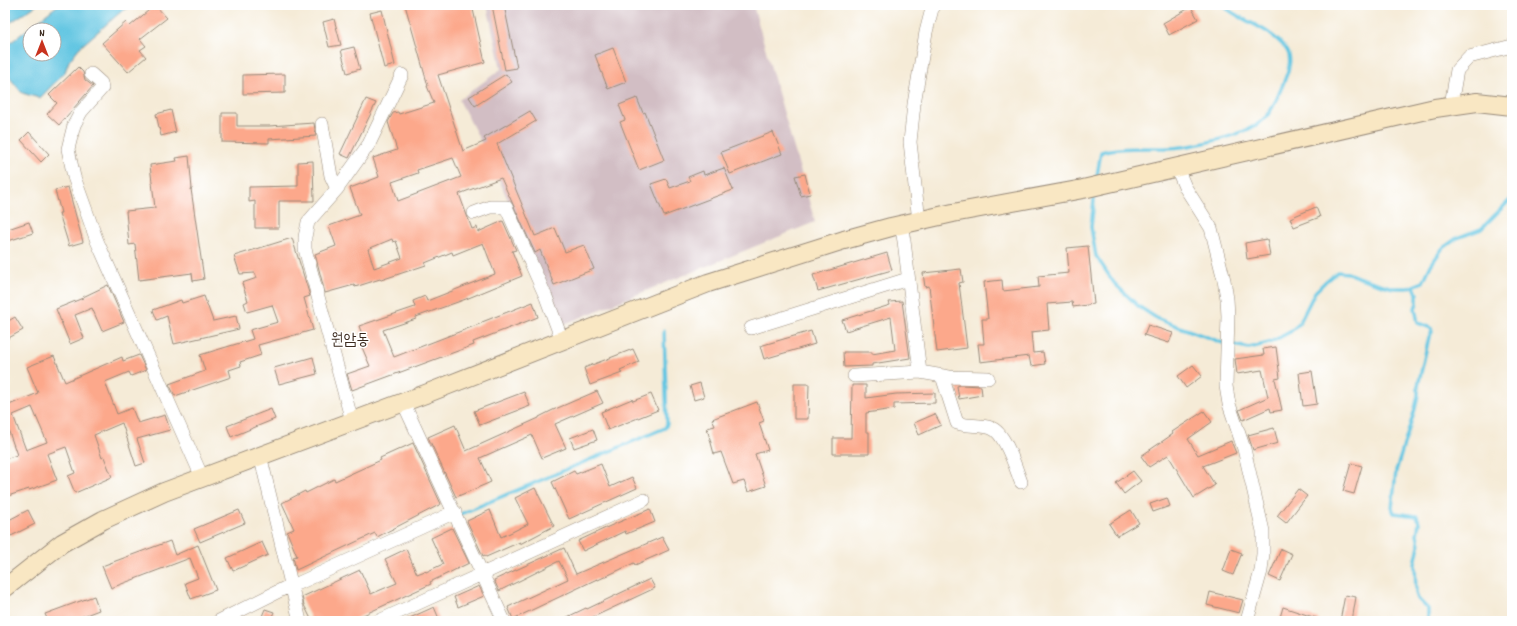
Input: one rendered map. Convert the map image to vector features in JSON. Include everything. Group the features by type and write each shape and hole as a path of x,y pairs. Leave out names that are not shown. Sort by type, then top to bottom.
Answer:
{"main road":[{"path":"5,588 62,543 103,520 164,492 403,402 708,283 844,240 953,213 1083,189 1361,124 1451,105 1477,102 1512,106"}],"street":[{"path":"919,221 910,142 916,90 926,32 933,5"},
{"path":"1451,105 1457,70 1469,56 1512,46"},
{"path":"91,74 101,83 102,88 81,112 74,125 68,149 74,177 97,241 202,477"},
{"path":"352,421 306,249 305,237 308,222 337,189 369,144 402,75"},
{"path":"322,124 331,176 337,189"},
{"path":"1177,168 1185,187 1211,228 1226,293 1228,316 1226,386 1229,404 1244,449 1262,531 1260,570 1247,621"},
{"path":"474,213 490,207 506,207 546,297 562,340"},
{"path":"901,225 920,372"},
{"path":"750,328 908,279"},
{"path":"854,376 920,372 942,376 988,378"},
{"path":"942,376 957,422 962,424 990,427 996,430 1006,446 1022,482"},
{"path":"403,402 504,621"},
{"path":"260,455 300,621"},
{"path":"379,621 644,500"},
{"path":"219,621 291,585 299,583 454,512"}],"shaded area":[{"path":"487,5 753,5 815,222 562,325 491,161 459,100 501,69"}],"water":[{"path":"5,5 37,5 5,26"},
{"path":"58,5 134,5 123,10 79,48 69,61 65,72 41,97 39,98 22,93 5,72 5,47 22,34 22,62 62,62 62,22 37,22"}],"building":[{"path":"155,5 167,18 140,39 146,46 140,50 146,57 128,72 102,43 126,22 130,26"},
{"path":"405,5 472,5 485,62 438,75 463,151 486,141 484,138 530,111 536,121 497,144 535,236 555,228 565,252 584,245 594,269 554,285 540,250 535,253 501,178 459,194 472,229 477,227 478,232 503,221 516,250 512,251 522,276 466,299 416,317 416,319 383,330 394,357 533,302 538,317 473,342 474,345 352,390 347,374 370,366 361,345 365,343 359,326 415,307 413,301 425,296 427,301 495,274 483,243 453,255 452,252 425,263 426,265 381,280 380,279 355,287 354,285 325,293 315,254 336,246 329,226 360,215 350,188 379,177 373,158 397,150 388,122 393,113 398,112 399,114 434,103","holes":["453,158 461,177 398,201 392,182 418,173 417,170","392,239 393,242 396,241 402,258 374,268 368,249"]},
{"path":"492,5 504,5 517,68 505,70"},
{"path":"1191,7 1198,19 1169,35 1163,23"},
{"path":"382,10 395,65 384,68 370,13"},
{"path":"334,19 341,45 329,47 323,22"},
{"path":"354,47 360,69 347,73 341,50"},
{"path":"613,48 626,82 608,89 595,55"},
{"path":"78,67 83,72 85,80 93,86 59,125 47,114 57,103 49,95"},
{"path":"285,74 285,93 243,94 243,75"},
{"path":"506,74 512,82 475,106 469,97"},
{"path":"637,98 643,113 645,112 664,160 639,170 620,122 625,120 619,105"},
{"path":"366,99 376,103 349,158 340,154"},
{"path":"171,110 176,132 161,136 156,114"},
{"path":"222,113 237,113 237,126 269,126 314,123 316,136 269,139 269,143 222,142"},
{"path":"29,132 49,154 41,162 21,140"},
{"path":"773,132 782,154 730,174 721,152"},
{"path":"189,156 191,189 204,279 193,281 192,273 139,280 135,244 129,245 126,211 155,208 150,165 177,161 176,158"},
{"path":"313,161 314,201 279,201 279,228 255,228 255,201 249,202 249,187 298,186 298,162"},
{"path":"724,168 733,190 664,216 651,184 666,179 670,188 690,181 688,177 703,171 704,175"},
{"path":"805,174 810,194 801,196 795,176"},
{"path":"68,187 83,242 69,246 59,213 61,213 55,190"},
{"path":"1316,207 1320,217 1294,227 1290,218"},
{"path":"29,222 33,233 5,242 5,230"},
{"path":"292,238 310,296 304,298 313,330 258,345 261,355 240,362 241,366 229,370 231,377 175,396 169,384 205,371 200,355 253,339 250,330 278,322 272,305 247,312 244,303 248,301 242,283 257,278 255,273 240,274 234,256"},
{"path":"1267,239 1270,255 1247,259 1245,243"},
{"path":"1088,246 1094,304 1073,307 1072,302 1047,304 1049,330 1031,332 1033,353 1043,352 1045,364 1031,366 1029,356 980,362 978,344 984,344 982,319 988,319 984,282 1002,280 1003,291 1039,287 1038,276 1069,273 1067,248"},
{"path":"887,253 892,270 818,291 813,275"},
{"path":"961,269 963,282 959,283 967,348 937,352 929,286 925,287 923,273"},
{"path":"108,285 124,322 102,331 92,308 75,315 84,338 70,344 56,309 83,298"},
{"path":"204,296 213,321 236,316 239,329 174,344 167,316 157,320 153,310 181,300 182,303"},
{"path":"902,301 910,358 872,364 872,366 844,367 843,352 872,352 872,354 895,350 891,317 846,331 842,320 890,305 889,302"},
{"path":"15,317 23,330 5,340 5,323"},
{"path":"1148,325 1173,333 1169,343 1144,335"},
{"path":"811,331 815,344 764,359 760,346"},
{"path":"1276,347 1280,378 1275,379 1282,410 1271,412 1270,408 1243,420 1239,410 1268,397 1262,370 1237,374 1235,359 1264,355 1263,349"},
{"path":"633,349 639,362 620,370 622,373 590,385 584,368"},
{"path":"139,355 146,370 131,376 129,372 105,382 117,414 132,408 138,423 165,415 170,430 137,439 145,463 136,466 122,423 94,435 102,458 104,457 112,477 75,493 68,476 75,473 66,447 47,454 57,480 5,497 5,459 17,455 8,429 5,430 5,396 9,405 38,393 27,367 54,356 65,382 122,357 123,361","holes":["32,407 47,442 26,450 13,415"]},
{"path":"313,357 317,374 279,384 274,368"},
{"path":"1193,365 1202,376 1186,388 1178,376"},
{"path":"1312,371 1317,404 1303,406 1299,373"},
{"path":"700,383 704,397 694,400 690,386"},
{"path":"794,384 809,384 808,419 794,419"},
{"path":"852,385 866,385 866,398 896,394 935,393 935,403 894,404 894,409 866,413 866,432 869,432 869,454 833,454 833,438 851,438"},
{"path":"957,386 981,386 982,395 959,399"},
{"path":"597,391 603,403 555,424 566,448 542,458 532,435 480,458 491,482 456,497 428,437 455,425 466,451"},
{"path":"524,392 530,406 480,425 474,411"},
{"path":"651,394 658,410 608,430 601,412 632,399 633,401"},
{"path":"757,402 764,421 759,423 768,450 755,454 766,486 748,492 744,481 733,484 721,452 714,454 707,428 715,426 712,419"},
{"path":"271,409 275,419 231,437 227,426"},
{"path":"1204,411 1212,422 1188,439 1198,455 1231,441 1236,453 1203,466 1215,485 1194,498 1168,455 1149,467 1141,456 1173,434 1172,432"},
{"path":"935,414 941,425 919,435 914,423"},
{"path":"1274,428 1278,443 1253,450 1248,435"},
{"path":"593,429 597,440 574,448 570,438"},
{"path":"413,443 441,504 377,537 375,533 296,570 293,557 297,556 287,532 294,529 282,503 305,491 306,493 334,479 335,481 381,460 380,458"},
{"path":"1351,463 1362,466 1354,494 1343,491"},
{"path":"601,464 610,487 632,477 637,488 569,519 552,482 574,471 576,474"},
{"path":"1133,471 1141,481 1124,494 1116,483"},
{"path":"535,488 554,526 520,544 520,542 486,557 485,555 483,556 467,521 490,510 501,537 510,533 528,524 515,498"},
{"path":"1298,489 1307,496 1286,523 1277,516"},
{"path":"1167,498 1170,506 1153,512 1150,504"},
{"path":"650,509 655,522 626,534 625,531 583,551 578,541"},
{"path":"28,510 35,524 11,536 5,526 5,522"},
{"path":"239,510 245,523 200,542 194,529"},
{"path":"1131,510 1139,523 1117,536 1109,524"},
{"path":"452,528 469,563 430,582 431,584 350,621 312,621 304,605 302,597 360,570 371,594 397,583 385,559 406,549 417,574 426,572 443,564 431,538"},
{"path":"662,537 669,550 635,565 634,563 598,580 597,579 513,619 508,607 568,579 559,561 499,591 494,580 564,548 576,574"},
{"path":"170,541 175,555 198,545 216,590 191,599 185,583 198,578 190,558 111,588 102,566"},
{"path":"262,542 268,555 233,571 227,558"},
{"path":"1231,549 1242,553 1233,575 1223,571"},
{"path":"1281,549 1292,554 1280,581 1269,576"},
{"path":"650,579 655,588 591,618 593,621 559,621 586,608 587,609"},
{"path":"479,586 484,596 458,607 454,597"},
{"path":"1210,592 1243,600 1239,613 1207,605"},
{"path":"1345,595 1356,597 1352,621 1340,621"},
{"path":"94,596 99,610 70,621 48,621 45,614"},
{"path":"434,607 440,621 403,621"},
{"path":"1283,607 1319,619 1319,621 1279,621"},
{"path":"265,609 274,612 270,621 260,621"}],"waterway":[{"path":"1096,181 1101,152 1107,150 1139,148 1172,148 1201,144 1247,130 1267,116 1272,109 1286,76 1290,62 1288,53 1279,41 1263,29 1238,16 1222,5"},
{"path":"1095,191 1091,227 1096,256 1114,283 1138,306 1158,319 1223,343 1249,348 1269,343 1290,332 1299,324 1315,292 1337,272 1348,273 1393,288 1408,288 1423,282 1431,265 1442,249 1457,238 1481,229 1512,198"},
{"path":"1414,286 1417,294 1417,303 1415,308 1418,323 1431,328 1432,332 1429,337 1418,386 1415,409 1396,471 1392,508 1394,513 1417,516 1419,523 1417,534 1419,545 1415,564 1416,593 1418,599 1428,609 1428,621"},
{"path":"458,515 665,428 667,424 664,331"}],"district":[{"name":"원암동","path":"350,340"}]}
